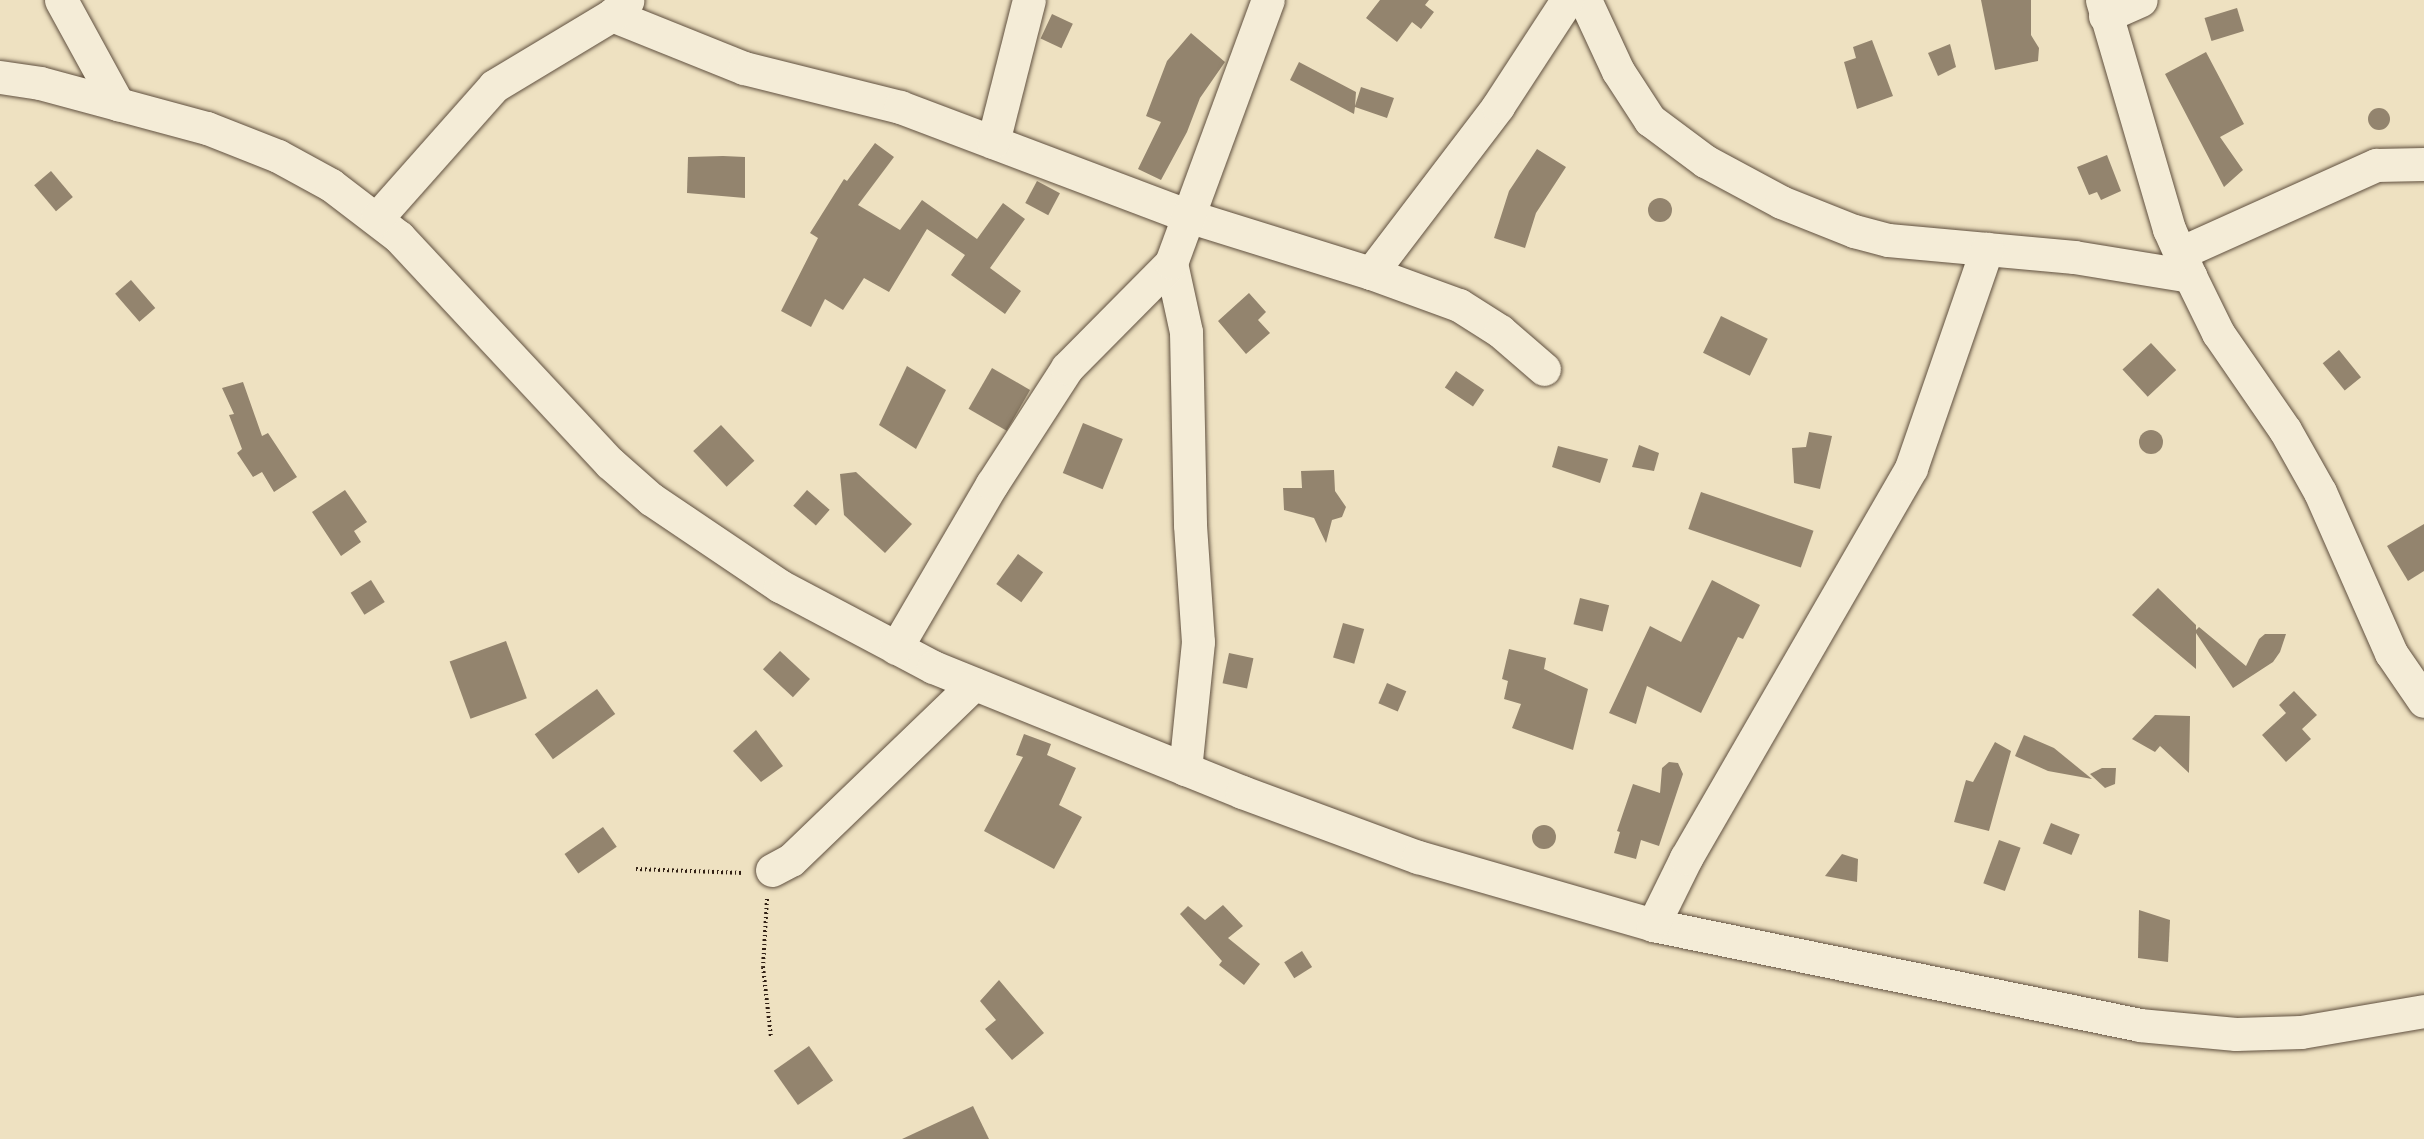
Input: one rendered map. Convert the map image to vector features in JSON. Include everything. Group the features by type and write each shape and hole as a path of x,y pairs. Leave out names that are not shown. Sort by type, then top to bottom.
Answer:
{"street":[{"path":"61,0 118,104"},
{"path":"993,142 1029,0"},
{"path":"896,648 992,484 1067,368 1171,263 1191,217 1268,0"},
{"path":"1371,273 1498,106 1567,0"},
{"path":"1585,0 1634,100 1650,120 1705,161 1781,202 1854,231 1888,240 2074,257 2185,264 2376,165 2424,164"},
{"path":"2141,0 2104,8 2169,229 2218,333 2285,430 2320,492 2391,653 2424,701"},
{"path":"377,218 494,86 620,7 744,68 900,107 1191,217 1371,273 1459,305 1500,331 1544,369"},
{"path":"0,77 40,83 207,128 278,156 331,184 377,218 610,463 651,499 780,586 896,648 974,684 1185,769 1418,856 1653,925 2139,1025 2236,1034 2301,1032 2424,1011"},
{"path":"1653,925 1686,858 1911,468 1987,249"},
{"path":"1171,263 1186,332 1190,525 1198,642 1185,769"},
{"path":"772,870 791,860 974,684"}],"path":[{"path":"636,869 755,874 772,870 764,914 763,967 771,1037"}],"building":[{"path":"1380,0 1429,0 1425,5 1434,12 1421,29 1412,22 1397,42 1366,18"},
{"path":"1981,0 2031,0 2031,35 2039,48 2038,61 1995,70"},
{"path":"2237,8 2244,31 2212,41 2204,18"},
{"path":"1052,14 1073,24 1061,48 1041,38"},
{"path":"1191,33 1225,62 1200,98 1187,132 1161,180 1138,169 1161,122 1146,116 1167,61"},
{"path":"1872,40 1893,96 1857,109 1844,62 1856,58 1853,47"},
{"path":"1950,44 1956,67 1938,76 1928,53"},
{"path":"2206,52 2244,124 2220,137 2243,170 2224,187 2165,74"},
{"path":"1299,62 1356,92 1355,106 1361,87 1394,98 1387,118 1355,107 1354,114 1290,80"},
{"path":"2379,108 2389,115 2390,119 2383,129 2379,130 2369,123 2368,119 2375,109"},
{"path":"875,143 894,157 858,205 900,230 922,200 977,239 1003,203 1025,219 990,268 1021,291 1005,314 951,275 965,255 927,229 889,292 864,278 843,310 825,299 811,327 781,311 818,238 810,233 844,179 847,181"},
{"path":"1537,149 1566,167 1536,213 1525,248 1494,238 1509,191"},
{"path":"2107,155 2121,191 2101,200 2097,192 2089,195 2077,167"},
{"path":"688,157 745,157 745,198 687,193"},
{"path":"51,171 73,197 56,211 34,185"},
{"path":"1037,181 1060,193 1048,215 1025,203"},
{"path":"1660,198 1665,199 1671,205 1671,215 1665,221 1660,222 1655,221 1649,215 1648,210 1649,205 1655,199"},
{"path":"131,280 155,308 139,322 115,294"},
{"path":"1249,293 1266,312 1258,320 1270,333 1246,354 1218,321"},
{"path":"1721,316 1768,339 1750,376 1703,353"},
{"path":"2151,343 2176,370 2148,397 2122,370"},
{"path":"2339,350 2361,377 2345,390 2323,363"},
{"path":"907,366 946,390 916,449 879,425"},
{"path":"992,368 1030,390 1007,431 968,409"},
{"path":"1456,371 1484,390 1473,407 1445,388"},
{"path":"243,382 262,436 268,433 297,477 274,492 262,472 253,477 237,453 242,449 229,415 234,414 222,388"},
{"path":"1083,423 1123,439 1103,489 1063,473"},
{"path":"721,425 754,461 727,487 693,451"},
{"path":"2151,430 2159,434 2163,442 2159,450 2151,454 2143,450 2139,442 2143,434"},
{"path":"1809,432 1832,436 1820,489 1794,483 1792,448 1806,447"},
{"path":"1639,445 1659,453 1654,471 1632,467"},
{"path":"1558,446 1608,459 1600,483 1552,467"},
{"path":"1334,470 1335,491 1346,507 1342,517 1332,520 1326,543 1314,518 1284,510 1283,488 1302,488 1301,471"},
{"path":"856,472 912,524 885,553 844,515 840,474"},
{"path":"345,490 367,522 354,531 361,542 341,556 312,512"},
{"path":"807,490 830,510 816,526 793,506"},
{"path":"1701,492 1814,531 1801,568 1688,529"},
{"path":"2424,524 2424,571 2408,581 2387,546"},
{"path":"1018,554 1043,572 1021,602 996,584"},
{"path":"371,580 385,602 364,615 351,593"},
{"path":"1712,580 1760,605 1743,639 1738,637 1701,713 1647,686 1636,724 1609,713 1650,626 1681,642"},
{"path":"2158,588 2196,625 2196,630 2199,627 2246,666 2259,639 2265,634 2286,634 2280,652 2273,662 2233,688 2196,633 2196,669 2132,615"},
{"path":"1580,598 1609,605 1603,631 1573,624"},
{"path":"1343,623 1364,629 1354,664 1333,658"},
{"path":"506,641 527,698 470,719 450,662"},
{"path":"1509,649 1546,658 1544,669 1588,689 1573,750 1512,728 1521,704 1504,699 1508,681 1502,679"},
{"path":"780,651 810,679 793,697 763,669"},
{"path":"1229,653 1253,658 1247,689 1223,683"},
{"path":"1387,683 1406,691 1398,711 1378,703"},
{"path":"597,689 615,714 553,759 535,734"},
{"path":"2294,691 2317,715 2302,729 2311,739 2286,762 2262,735 2286,713 2279,705"},
{"path":"2155,715 2190,716 2189,773 2160,746 2155,752 2132,739"},
{"path":"756,730 783,766 761,782 733,751"},
{"path":"1024,734 1051,744 1047,755 1076,768 1059,805 1082,817 1054,869 984,831 1023,757 1016,755"},
{"path":"2024,735 2054,748 2092,779 2048,771 2015,756"},
{"path":"1995,742 2011,751 1989,831 1954,822 1966,780 1973,782"},
{"path":"1669,762 1678,763 1683,774 1659,846 1641,840 1636,859 1614,853 1620,832 1617,831 1633,784 1660,793 1662,768"},
{"path":"2102,768 2116,768 2115,784 2105,788 2090,774"},
{"path":"2051,823 2080,835 2072,855 2043,843"},
{"path":"1544,825 1553,828 1556,837 1553,846 1544,849 1535,846 1532,837 1535,828"},
{"path":"603,827 617,847 578,874 564,854"},
{"path":"1999,840 2021,848 2005,891 1983,883"},
{"path":"1842,854 1858,859 1857,882 1825,876"},
{"path":"1223,905 1243,926 1228,938 1260,964 1244,985 1219,965 1222,961 1180,914 1188,906 1205,920"},
{"path":"2139,910 2170,920 2168,962 2138,958"},
{"path":"1302,951 1312,967 1294,978 1284,962"},
{"path":"999,980 1044,1033 1012,1060 985,1029 996,1020 980,1001"},
{"path":"809,1046 833,1080 798,1105 774,1071"},
{"path":"973,1106 989,1139 902,1139"}]}
